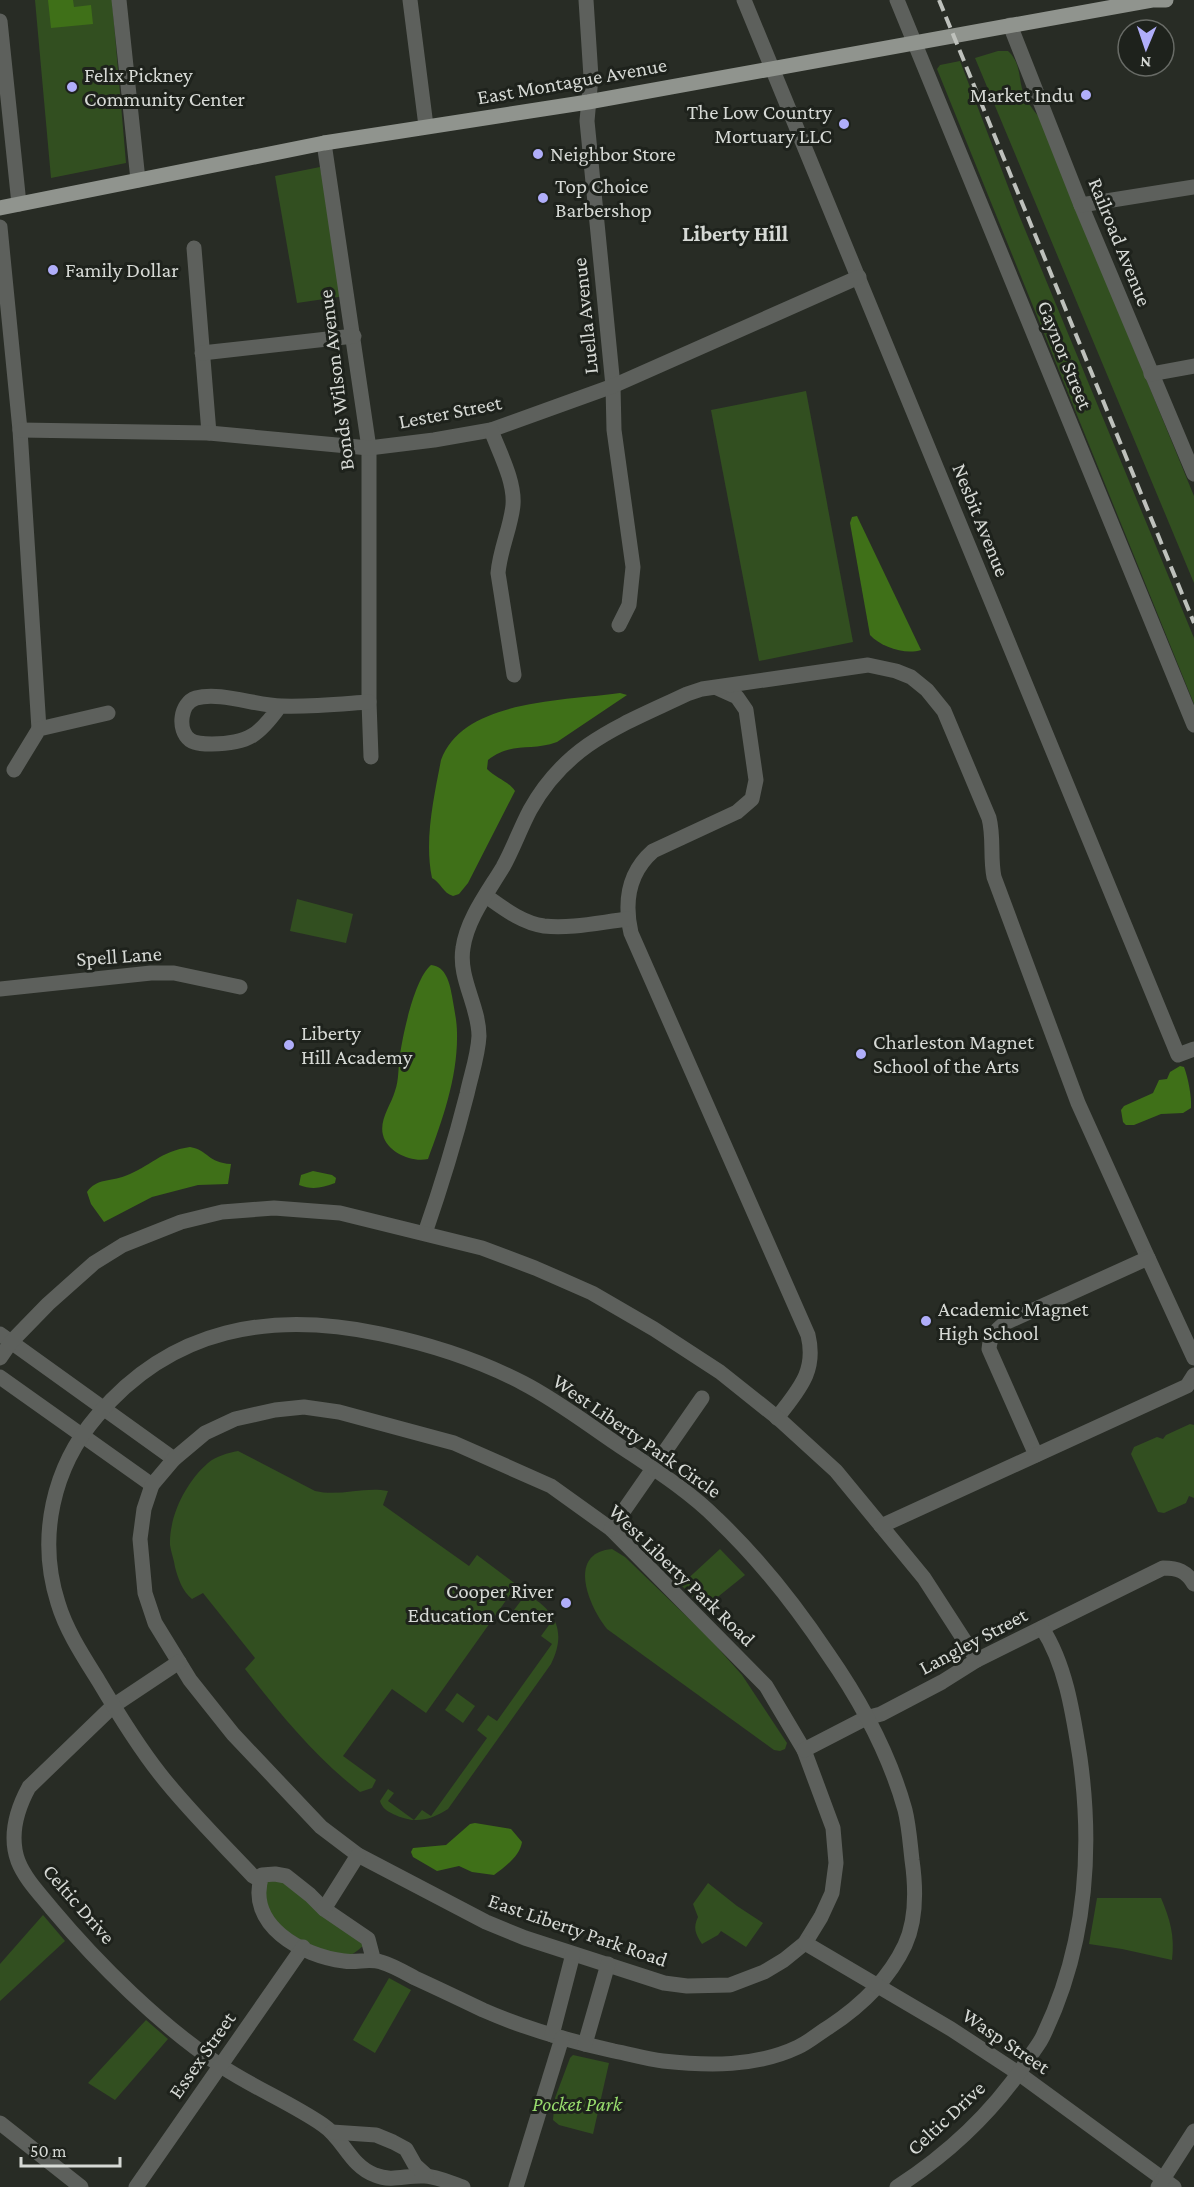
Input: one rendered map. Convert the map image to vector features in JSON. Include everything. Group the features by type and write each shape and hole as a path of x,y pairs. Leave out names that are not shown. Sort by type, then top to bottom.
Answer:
{"main road":[{"name":"East Montague Avenue","path":"0,208 324,143 588,102 1010,25 1153,0 1166,0"}],"street":[{"path":"119,0 138,180"},
{"path":"410,0 426,126"},
{"name":"Luella Avenue","path":"586,0 591,77 587,121 613,386 614,430 633,567 629,605 619,625"},
{"name":"Nesbit Avenue","path":"744,0 1178,1055 1194,1049"},
{"name":"Gaynor Street","path":"897,0 1194,725"},
{"path":"0,21 19,204"},
{"name":"Railroad Avenue","path":"1010,25 1082,206 1194,474"},
{"name":"Bonds Wilson Avenue","path":"324,143 369,448 371,757"},
{"path":"1082,206 1194,188"},
{"path":"0,227 20,430 39,729 14,770"},
{"path":"194,248 209,433"},
{"name":"Lester Street","path":"20,430 209,433 369,448 491,430 613,386 859,277"},
{"path":"202,353 354,336"},
{"path":"1151,374 1194,366"},
{"path":"491,430 512,486 513,505 498,573 513,675"},
{"path":"425,1233 453,1149 477,1054 479,1026 462,965 462,949 466,933 508,857 531,809 561,767 603,734 687,694 715,687 868,666 896,671 911,678 927,690 944,711 988,818 991,828 991,863 994,877 1078,1103 1194,1358"},
{"path":"715,687 737,697 747,710 756,780 752,799 737,812 653,851 643,859 633,874 628,891 628,919 636,944 808,1335 811,1357 809,1368 797,1391 777,1418"},
{"path":"280,706 256,735 243,740 222,744 201,744 190,740 183,730 184,710 188,702 197,698 244,700 280,706 369,702"},
{"path":"39,729 108,713"},
{"path":"486,896 508,912 544,926 579,925 628,919"},
{"name":"Spell Lane","path":"0,988 152,973 174,974 240,987"},
{"path":"0,1358 6,1338 94,1263 123,1245 181,1222 222,1212 274,1208 340,1213 482,1248 536,1268 592,1293 654,1329 720,1372 777,1418 836,1471 924,1578 977,1660"},
{"path":"1036,1455 992,1358 989,1349 990,1339 995,1331 1005,1323 1148,1258"},
{"name":"West Liberty Park Circle","path":"260,1880 253,1876 161,1776 113,1706 70,1632 58,1605 51,1576 50,1527 56,1486 81,1435 128,1383 154,1364 200,1340 230,1330 262,1325 329,1325 416,1341 520,1382 565,1408 653,1468 716,1517 790,1600 833,1660 885,1754 906,1815 917,1892 907,1941 879,1986 852,2012 799,2047 755,2062 715,2064 658,2060 557,2036 490,2013 374,1958"},
{"path":"6,1338 174,1459"},
{"path":"881,1526 1187,1386 1194,1375"},
{"path":"0,1377 152,1485"},
{"path":"611,1529 702,1398"},
{"name":"West Liberty Park Road","path":"174,1459 206,1433 235,1419 275,1410 304,1407 339,1412 454,1443 507,1465 551,1486 611,1529 766,1686 804,1750 833,1828 836,1863 832,1893 821,1917 805,1942"},
{"name":"East Liberty Park Road","path":"174,1459 152,1485 144,1509 140,1539 145,1593 155,1623 190,1680 233,1734 321,1827 358,1855 486,1922 525,1938 664,1983 687,1986 730,1985 764,1972 784,1960 805,1942"},
{"name":"Langley Street","path":"804,1750 866,1718 881,1714 942,1682 977,1660 1163,1568 1178,1568 1189,1576 1194,1584"},
{"name":"Celtic Drive","path":"897,2187 930,2165 968,2132 1002,2096 1044,2035 1075,1950 1083,1898 1086,1855 1085,1797 1073,1714 1052,1643 1042,1628"},
{"name":"Celtic Drive","path":"179,1662 113,1706 30,1787 22,1800 14,1832 17,1856 29,1881 67,1927 124,1986 221,2066 332,2132 358,2166 374,2175 391,2179 426,2175"},
{"path":"324,1909 358,1855"},
{"path":"262,1875 286,1876 324,1909 368,1939 374,1958 346,1962 321,1956 278,1933 265,1920 258,1893 262,1875"},
{"name":"Wasp Street","path":"805,1942 951,2029 1018,2073 1165,2185"},
{"name":"Essex Street","path":"136,2187 303,1947"},
{"path":"516,2187 557,2036 573,1954"},
{"path":"585,2044 608,1964"},
{"path":"0,2123 81,2187"},
{"path":"1165,2185 1194,2131"},
{"name":"Celtic Drive","path":"332,2132 376,2135 393,2142 406,2149 415,2165 426,2175 463,2187"}],"green space":[{"path":"35,0 112,0 126,163 51,178"},
{"path":"998,51 1008,51 1015,60 1023,92 1039,117 1194,496 1194,583 975,58"},
{"path":"960,61 1019,215 1194,638 1194,704 937,69 940,65"},
{"path":"320,167 345,296 297,303 275,176"},
{"path":"806,391 853,642 759,661 711,410"},
{"path":"297,899 353,914 346,943 290,931"},
{"path":"1190,1424 1194,1425 1194,1498 1189,1496 1186,1503 1164,1513 1158,1512 1131,1454 1134,1447 1157,1437 1163,1439 1166,1435"},
{"path":"238,1451 315,1491 334,1493 388,1491 383,1505 469,1566 477,1555 517,1585 426,1713 392,1689 343,1756 376,1780 372,1788 360,1792 299,1734 245,1669 255,1658 203,1593 192,1599 179,1581 170,1545 170,1534 180,1500 208,1463 218,1457"},
{"path":"612,1549 625,1557 709,1638 742,1675 787,1743 785,1749 774,1750 607,1629 589,1595 585,1570 589,1560 598,1553"},
{"path":"720,1549 745,1575 704,1608 681,1585"},
{"path":"526,1594 545,1607 556,1623 558,1642 551,1664 448,1809 428,1818 414,1820 422,1810 431,1816 487,1738 477,1730 488,1715 497,1721 552,1644 541,1636 549,1625 530,1612 522,1622 511,1614"},
{"path":"457,1693 475,1706 463,1723 445,1710"},
{"path":"388,1789 394,1793 388,1801 414,1820 389,1812 383,1807 380,1801"},
{"path":"279,1878 360,1936 363,1946 349,1956 334,1956 312,1948 280,1927 268,1911 265,1883"},
{"path":"708,1883 763,1923 746,1947 721,1931 702,1944 696,1934 695,1927 698,1917 693,1904"},
{"path":"1097,1898 1161,1898 1171,1928 1172,1960 1089,1944"},
{"path":"43,1915 65,1941 0,2001 0,1964"},
{"path":"389,1978 411,1990 375,2053 353,2040"},
{"path":"146,2020 168,2039 115,2100 88,2083"},
{"name":"Pocket Park","path":"573,2055 609,2063 593,2134 559,2125 553,2120 555,2098"}],"shaded area":[{"path":"48,0 73,0 74,7 91,5 93,24 51,28"},
{"path":"857,516 921,650 894,649 880,643 870,635 850,523 852,517"},
{"path":"620,693 627,695 557,742 505,751 488,760 487,769 515,791 468,883 459,894 453,896 447,893 432,878 429,834 441,760 453,740 471,725 493,714 545,702"},
{"path":"431,965 444,972 450,986 457,1024 457,1049 444,1113 428,1159 422,1160 408,1158 395,1151 385,1141 382,1129 396,1087 407,1020 415,993"},
{"path":"1180,1066 1184,1067 1187,1076 1191,1108 1183,1113 1161,1114 1134,1125 1126,1125 1123,1122 1121,1110 1124,1106 1153,1093 1159,1080 1167,1079 1170,1072"},
{"path":"190,1147 217,1161 231,1164 228,1184 198,1185 152,1197 104,1222 91,1204 87,1192 95,1184 125,1176 171,1152"},
{"path":"313,1171 332,1175 336,1178 335,1183 317,1188 299,1185 301,1175"},
{"path":"470,1824 511,1829 522,1842 515,1856 494,1875 472,1872 459,1866 437,1871 413,1857 411,1852 413,1848 446,1845"}],"railway":[{"path":"939,0 1194,623"}],"place":[{"name":"Felix Pickney Community Center","path":"72,87"},
{"name":"Market Indu","path":"1086,95"},
{"name":"The Low Country Mortuary LLC","path":"844,124"},
{"name":"Neighbor Store","path":"538,154"},
{"name":"Top Choice Barbershop","path":"543,198"},
{"name":"Family Dollar","path":"53,270"},
{"name":"Liberty Hill Academy","path":"289,1045"},
{"name":"Charleston Magnet School of the Arts","path":"861,1054"},
{"name":"Academic Magnet High School","path":"926,1321"},
{"name":"Cooper River Education Center","path":"566,1603"}],"district":[{"name":"Liberty Hill","path":"735,233"}]}
